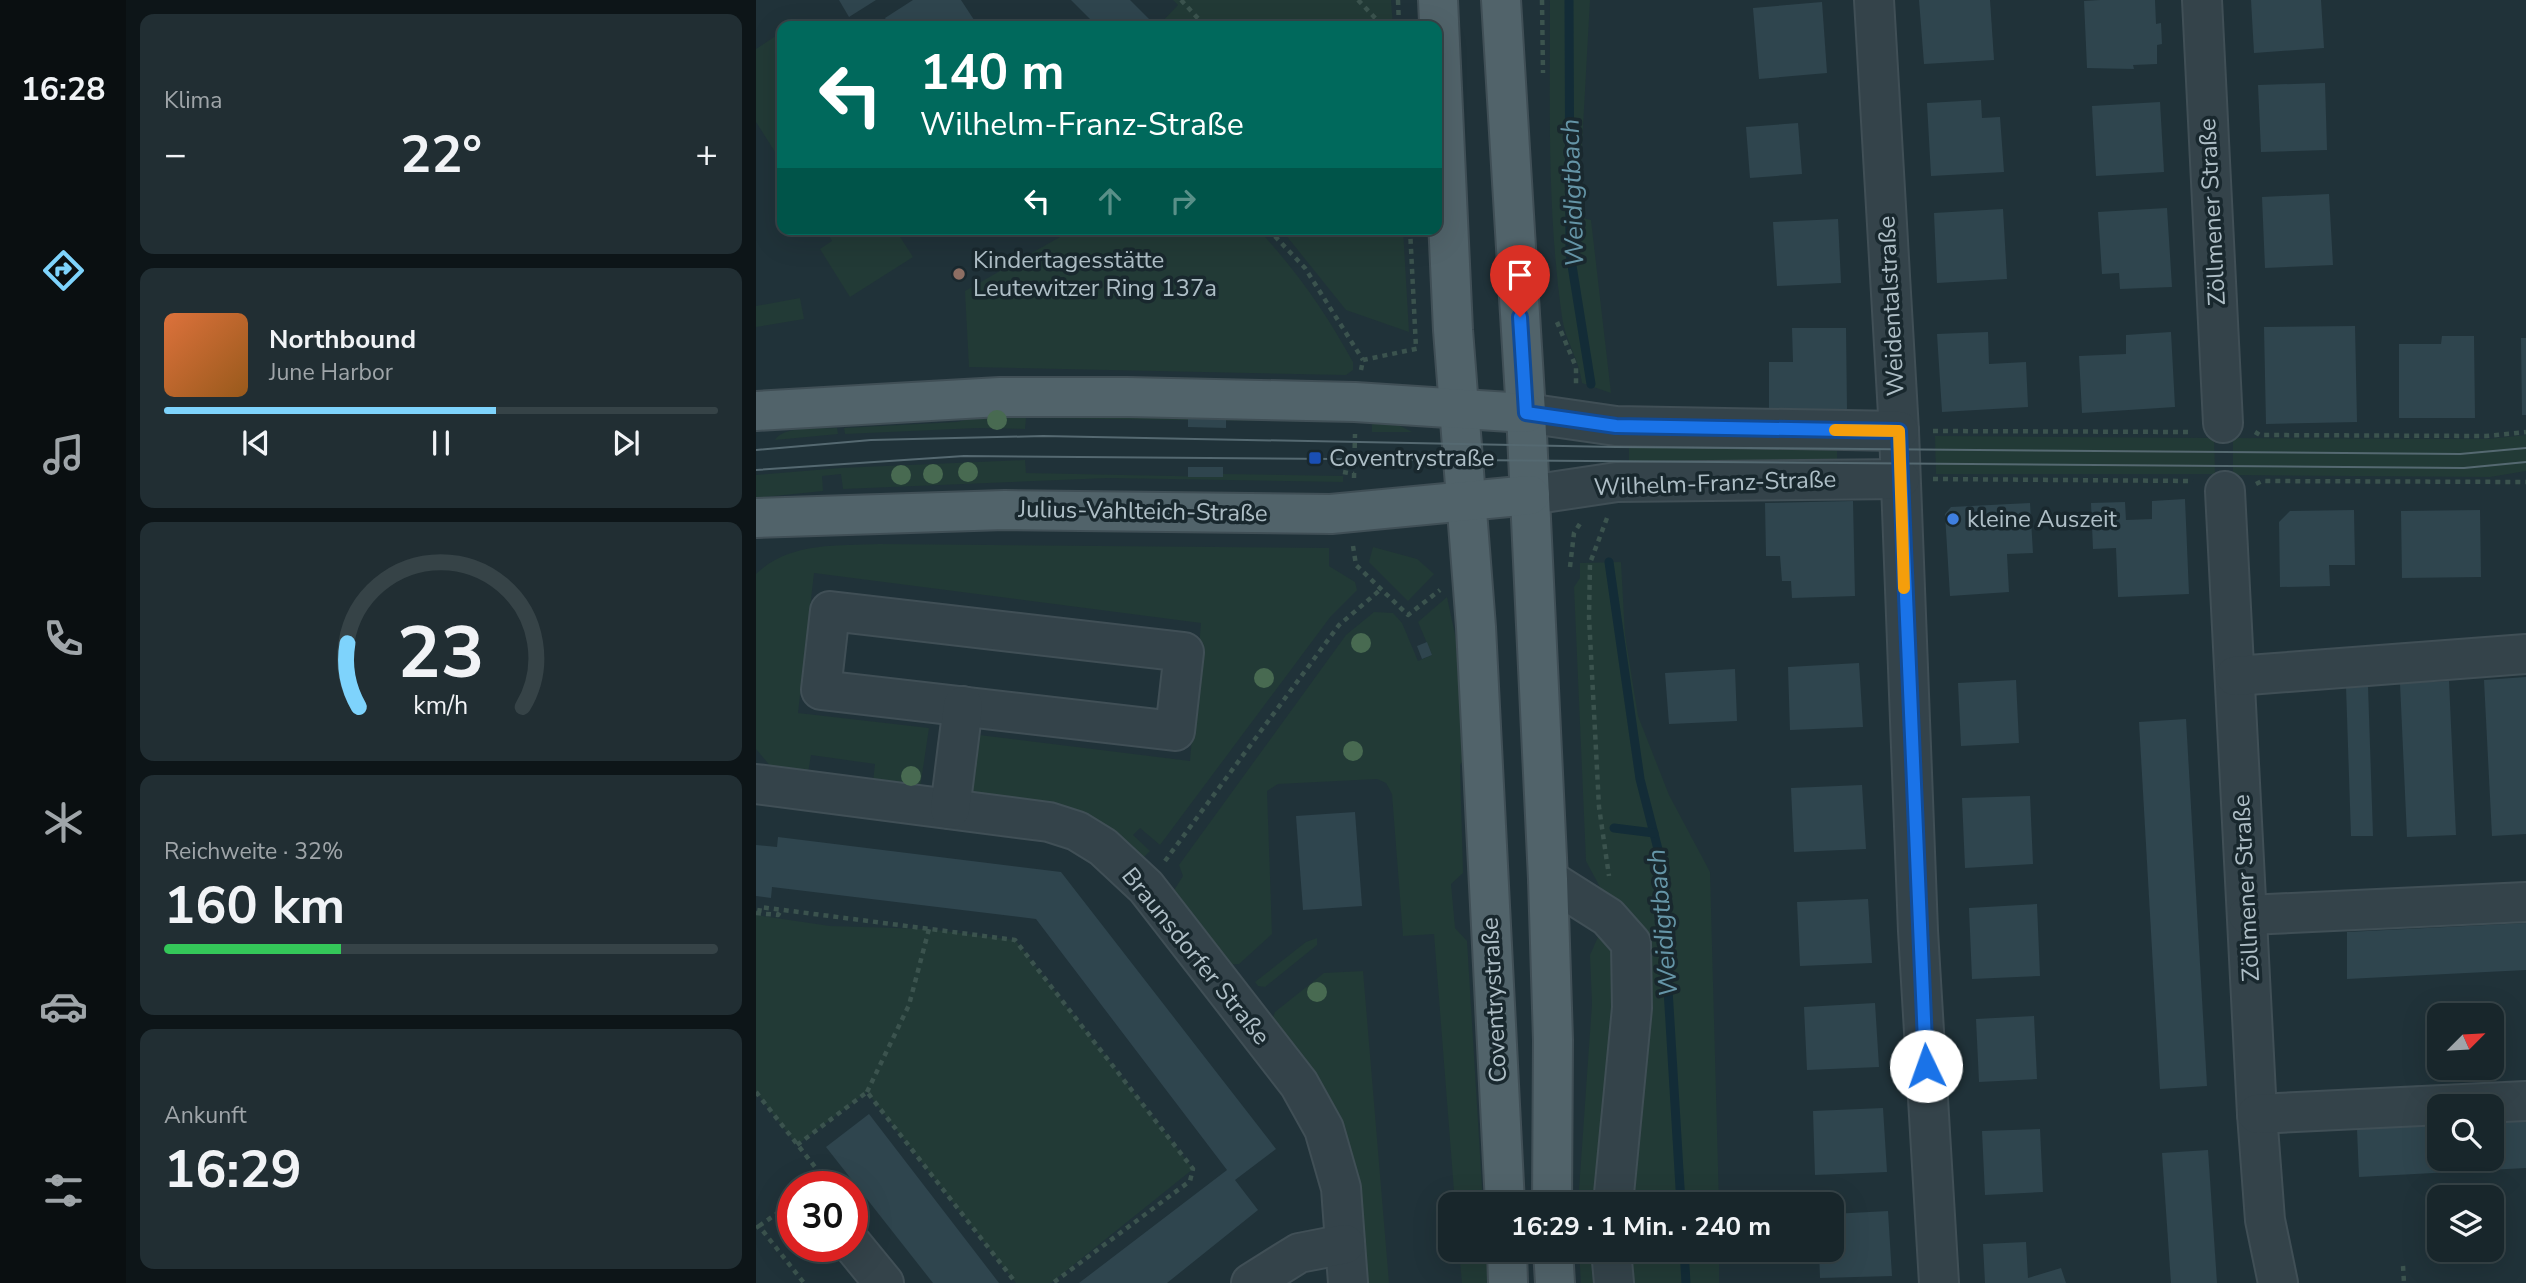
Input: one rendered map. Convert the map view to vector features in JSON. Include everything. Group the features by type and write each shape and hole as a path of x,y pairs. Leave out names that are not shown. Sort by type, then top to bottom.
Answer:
{"main road":[{"name":"Coventrystraße","path":"1438,0 1439,21"},
{"path":"1501,0 1526,413 1549,879 1553,1040 1552,1192"},
{"name":"Coventrystraße","path":"1442,81 1458,407 1475,627 1504,1192"},
{"path":"756,432 773,411 1000,397 1355,402 1526,413"},
{"name":"Julius-Vahlteich-Straße","path":"756,518 1005,510 1353,513 1530,495"},
{"path":"1507,1262 1508,1283"},
{"path":"1554,1262 1555,1283"}],"street":[{"name":"Weidentalstraße","path":"1874,0 1899,431 1918,931 1939,1283"},
{"name":"Zöllmener Straße","path":"2202,0 2223,424"},
{"name":"Wilhelm-Franz-Straße","path":"1526,413 1616,426 1899,431"},
{"name":"Wilhelm-Franz-Straße","path":"1530,495 1617,482 1900,479"},
{"name":"Zöllmener Straße","path":"2225,491 2257,1114 2265,1220 2278,1283"},
{"path":"830,611 1184,652 1175,731 963,706 821,690 830,611"},
{"path":"2235,676 2526,654"},
{"path":"950,809 963,706"},
{"name":"Braunsdorfer Straße","path":"756,784 1049,822 1077,831 1103,847 1146,887 1305,1095 1324,1129 1341,1188 1348,1283"},
{"path":"1549,879 1608,917 1631,943 1632,1008 1614,1192"},
{"path":"2248,915 2526,902"},
{"path":"2257,1114 2526,1101"},
{"path":"1251,1283 1299,1253 1345,1244"},
{"path":"867,1262 884,1283"},
{"path":"1612,1262 1614,1283"}],"path":[{"path":"1181,0 1200,21"},
{"path":"1358,0 1377,20"},
{"path":"1398,0 1399,21"},
{"path":"1274,235 1305,268 1363,360 1355,402 1352,544 1356,565 1408,615 1444,586"},
{"path":"1363,360 1416,348 1410,235"},
{"path":"1343,472 1354,474"},
{"path":"1570,567 1574,533 1590,510"},
{"path":"1608,516 1590,563 1589,617 1599,807 1608,874 1615,885"},
{"path":"1146,887 1339,625 1380,590"},
{"path":"758,913 778,915 781,910 1015,940 1193,1169 1190,1181 1053,1283"},
{"path":"797,1145 867,1092 909,1005 929,929"},
{"path":"756,1092 818,1171"},
{"path":"867,1092 1016,1283"},
{"path":"777,1214 758,1227 804,1283"},
{"path":"2403,1266 2404,1283"}],"green space":[{"path":"1173,0 1391,0 1393,21 1163,21 1178,5"},
{"path":"1550,0 1590,0 1578,217 1591,220 1611,393 1582,383 1562,317 1552,199"},
{"path":"777,35 777,155 756,122 756,49"},
{"path":"828,235 899,235 913,257 850,297 820,249 832,241"},
{"path":"1063,235 1263,235 1286,261 1332,325 1353,362 1353,370 1346,375 969,367 965,291"},
{"path":"1286,235 1403,235 1409,332 1346,310"},
{"path":"800,298 804,319 756,327 756,306"},
{"path":"991,413 1344,417 1344,422 1026,418 1025,429 977,428 845,434 844,428 957,422"},
{"path":"1372,418 1392,422 1412,432 1372,432"},
{"path":"837,428 838,434 775,440 794,430"},
{"path":"2526,435 2526,471 2490,477 2233,475 2233,438 2488,439"},
{"path":"1935,436 2214,438 2215,474 1936,474"},
{"path":"1837,438 1837,469 1629,468 1629,440"},
{"path":"1025,460 1026,473 1222,477 1223,474 1343,476 1343,482 1109,478 843,489 841,474 822,476 823,491 756,498 756,475 840,468"},
{"path":"879,544 1329,548 1329,566 1355,582 1357,590 1331,616 1160,845 1140,828 1133,835 1150,851 1141,860 963,793 971,734 1190,761 1201,623 814,573 798,713 929,728 920,788 873,782 875,764 811,755 808,773 772,768 756,749 756,574 783,556 798,551 830,546"},
{"path":"1373,547 1417,559 1434,574 1408,601 1369,562"},
{"path":"1621,562 1625,635 1638,716 1669,795 1710,872 1719,1192 1579,1192 1592,1004 1590,955 1598,937 1611,928 1640,926 1621,901 1601,889 1586,861 1574,587 1580,578 1580,563"},
{"path":"1447,597 1456,639 1463,761 1460,765 1463,873 1451,884 1455,928 1467,941 1482,1192 1454,1192 1434,934 1403,936 1392,794 1386,783 1377,779 1278,784 1267,791 1272,934 1239,964 1226,965 1171,895 1183,876 1179,865 1346,635 1374,612 1393,613 1402,623 1418,661 1432,655 1418,622"},
{"path":"756,915 830,926 929,929 1015,940 1193,1169 1051,1283 1016,1283 867,1092 797,1145 756,1092"},
{"path":"1317,938 1317,945 1265,987 1258,986 1255,982 1306,942"},
{"path":"1363,971 1389,1283 1364,1283 1271,1023 1275,1012 1324,973"},
{"path":"1460,1262 1487,1262 1488,1283 1462,1283"},
{"path":"1580,1262 1719,1262 1719,1283 1581,1283"}],"building":[{"path":"839,0 876,0 849,17"},
{"path":"913,0 961,0 975,21 887,21 885,18"},
{"path":"1071,0 1130,0 1151,21 1092,21"},
{"path":"1919,0 1990,0 1994,60 1924,64"},
{"path":"2155,0 2156,24 2161,23 2162,44 2157,45 2157,64 2133,65 2134,69 2087,68 2084,1"},
{"path":"2251,0 2321,0 2324,48 2254,53"},
{"path":"1822,2 1827,73 1759,79 1753,8"},
{"path":"2325,83 2327,150 2261,152 2258,85"},
{"path":"1981,100 1982,118 2000,117 2004,172 1931,176 1927,103"},
{"path":"2160,102 2164,172 2096,176 2092,106"},
{"path":"1798,123 1802,174 1750,178 1746,127"},
{"path":"2329,194 2333,265 2265,268 2262,197"},
{"path":"2167,208 2172,287 2120,289 2119,273 2102,274 2098,212"},
{"path":"2003,209 2007,279 1937,283 1934,213"},
{"path":"1838,219 1841,283 1777,286 1773,222"},
{"path":"2355,326 2357,422 2266,424 2264,327"},
{"path":"1792,328 1846,328 1847,410 1769,411 1769,362 1793,362"},
{"path":"1988,332 1989,364 2026,362 2028,407 1942,412 1937,334"},
{"path":"2171,332 2175,407 2082,413 2079,356 2126,354 2126,335"},
{"path":"2442,336 2474,336 2475,418 2399,418 2399,344 2441,344"},
{"path":"2521,338 2526,338 2526,415 2522,415"},
{"path":"1188,418 1226,419 1226,428 1188,427"},
{"path":"1188,467 1223,467 1223,477 1188,477"},
{"path":"2185,499 2189,594 2118,597 2116,548 2093,549 2091,503 2125,502 2126,520 2152,519 2152,501"},
{"path":"1853,501 1855,596 1792,598 1791,581 1782,581 1780,556 1766,556 1765,503"},
{"path":"2030,503 2033,553 2007,554 2009,592 1950,596 1945,514 1951,507"},
{"path":"2354,510 2355,565 2329,565 2330,586 2280,587 2279,522 2290,511"},
{"path":"2480,510 2481,577 2402,578 2401,511"},
{"path":"1427,642 1432,655 1422,659 1417,646"},
{"path":"1859,663 1863,727 1790,730 1788,667"},
{"path":"1735,669 1737,721 1669,724 1665,673"},
{"path":"2526,677 2526,834 2492,836 2484,680"},
{"path":"2016,680 2019,743 1961,746 1958,683"},
{"path":"2449,681 2456,835 2407,837 2400,683"},
{"path":"2346,686 2368,686 2373,836 2351,836"},
{"path":"2186,719 2207,1086 2160,1089 2139,722"},
{"path":"1862,785 1866,849 1794,852 1791,788"},
{"path":"2030,796 2033,864 1965,868 1962,798"},
{"path":"1355,812 1362,906 1303,910 1296,816"},
{"path":"778,837 1061,872 1276,1149 1235,1180 1258,1210 1167,1283 1079,1283 1227,1170 1036,919 772,887 771,898 756,896 756,845 777,847"},
{"path":"1868,899 1872,963 1800,966 1797,902"},
{"path":"2037,904 2040,976 1972,979 1969,908"},
{"path":"2526,923 2526,970 2347,979 2347,932"},
{"path":"1875,1003 1879,1067 1807,1070 1804,1007"},
{"path":"2034,1016 2037,1079 1979,1082 1976,1019"},
{"path":"1883,1108 1887,1172 1815,1175 1813,1111"},
{"path":"869,1114 999,1283 933,1283 868,1200 868,1171 845,1171 826,1147"},
{"path":"2526,1121 2526,1168 2504,1169 2504,1122"},
{"path":"2427,1126 2427,1171 2470,1171 2359,1177 2357,1129"},
{"path":"2040,1129 2043,1192 1985,1195 1982,1131"},
{"path":"2208,1150 2217,1283 2171,1283 2162,1153"},
{"path":"1888,1211 1892,1276 1820,1278 1819,1262 1844,1262 1844,1213"},
{"path":"2026,1242 2028,1278 2061,1268 2066,1283 1985,1283 1983,1244"}],"waterway":[{"name":"Weidigtbach","path":"1569,0 1570,253 1591,384"},
{"name":"Weidigtbach","path":"1609,562 1640,779 1660,857 1680,1192"},
{"path":"1614,828 1654,833"},
{"name":"Weidigtbach","path":"1685,1262 1686,1283"}],"tram line":[{"path":"756,450 871,440 1043,436 1616,447 2460,454 2526,448"},
{"path":"756,470 964,456 2464,468 2526,462"}],"slow traffic":[{"path":"1835,430 1899,431 1904,588"}],"place":[{"name":"Kindertagesstätte Leutewitzer Ring 137a","path":"959,274"},
{"name":"Coventrystraße","path":"1315,458"},
{"name":"kleine Auszeit","path":"1953,519"}],"route":[{"path":"1520,317 1526,413 1574,423 1616,426 1899,431 1918,931 1926,1066"}]}
